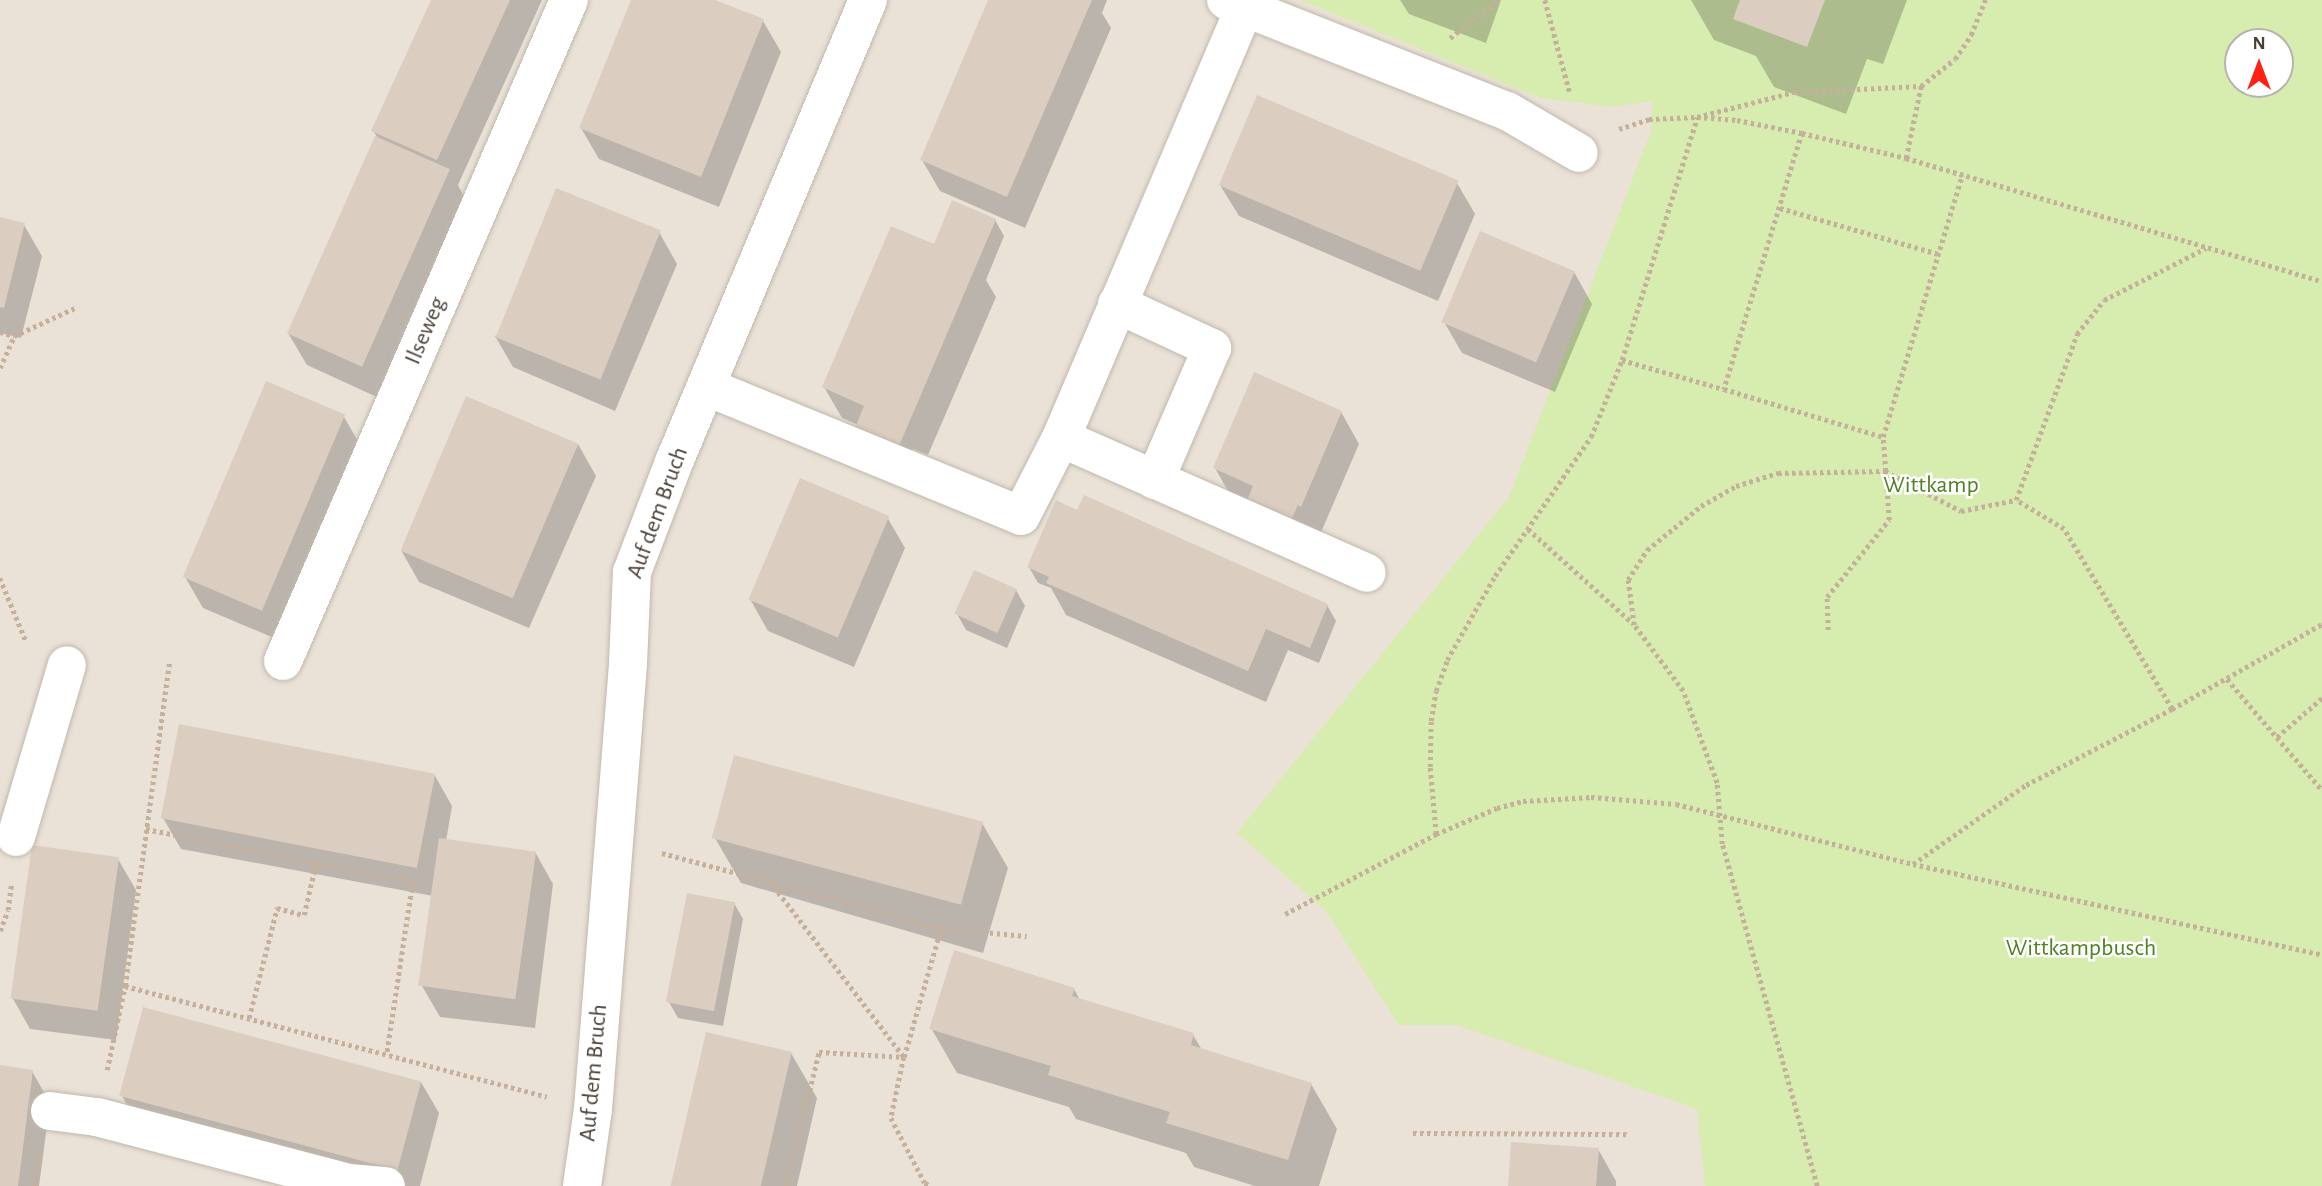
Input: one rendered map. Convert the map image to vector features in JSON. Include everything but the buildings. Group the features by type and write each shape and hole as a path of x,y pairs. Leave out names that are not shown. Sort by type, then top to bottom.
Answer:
{"street":[{"name":"Ilseweg","path":"283,662 569,0"},
{"name":"Auf dem Bruch","path":"582,1186 593,1109 628,663 632,572 868,0"},
{"path":"708,387 1021,516 1061,438 1117,304 1235,4 1507,111 1580,153"},
{"path":"1117,304 1212,348 1155,480"},
{"path":"1061,438 1367,573"},
{"path":"16,837 66,665"},
{"path":"50,1111 97,1117 349,1183 386,1186"}],"path":[{"path":"1545,0 1571,99 1580,153 1628,124 1650,119 1697,117 1737,120 1906,158 2322,281"},
{"path":"1697,117 1794,92 1921,86 1955,60 1970,35 1985,0"},
{"path":"1906,158 1921,86"},
{"path":"1436,834 1430,767 1436,691 1447,660 1468,618 1591,437 1622,360 1697,117"},
{"path":"1724,389 1802,133"},
{"path":"1828,630 1827,597 1889,520 1883,437 1962,175"},
{"path":"1780,208 1938,254"},
{"path":"2015,500 2077,334 2104,300 2207,248"},
{"path":"0,368 14,336 75,307"},
{"path":"0,332 14,336"},
{"path":"1622,360 1883,437"},
{"path":"1634,625 1628,580 1647,550 1701,506 1736,486 1778,473 1885,471 1961,511 2015,500 2064,529 2172,709"},
{"path":"1528,529 1634,625 1683,691 1717,783 1722,844 1817,1186"},
{"path":"0,578 30,652"},
{"path":"1913,864 2026,785 2172,709 2322,624"},
{"path":"97,1117 125,986 169,663"},
{"path":"2227,678 2322,790"},
{"path":"2277,737 2322,698"},
{"path":"1284,914 1436,834 1497,808 1549,798 1591,797 1676,804 1913,864 2322,955"},
{"path":"146,830 412,882 387,1054"},
{"path":"656,852 941,928 1027,936"},
{"path":"249,1018 277,908 304,915 316,863"},
{"path":"770,881 904,1057"},
{"path":"927,1185 891,1118 904,1057 941,928"},
{"path":"125,986 593,1109"},
{"path":"786,1186 819,1052 904,1057"},
{"path":"1413,1133 1628,1135"}],"shaded area":[{"path":"0,0 2322,0 2322,1186 0,1186"}],"green space":[{"name":"Wittkamp","path":"1300,0 2322,0 2322,1186 1705,1186 1697,1109 1457,1025 1399,1025 1325,910 1237,833 1509,497 1651,131 1653,101 1613,107 1540,98"}],"park label":[{"name":"Wittkampbusch","path":"2081,949"}]}
